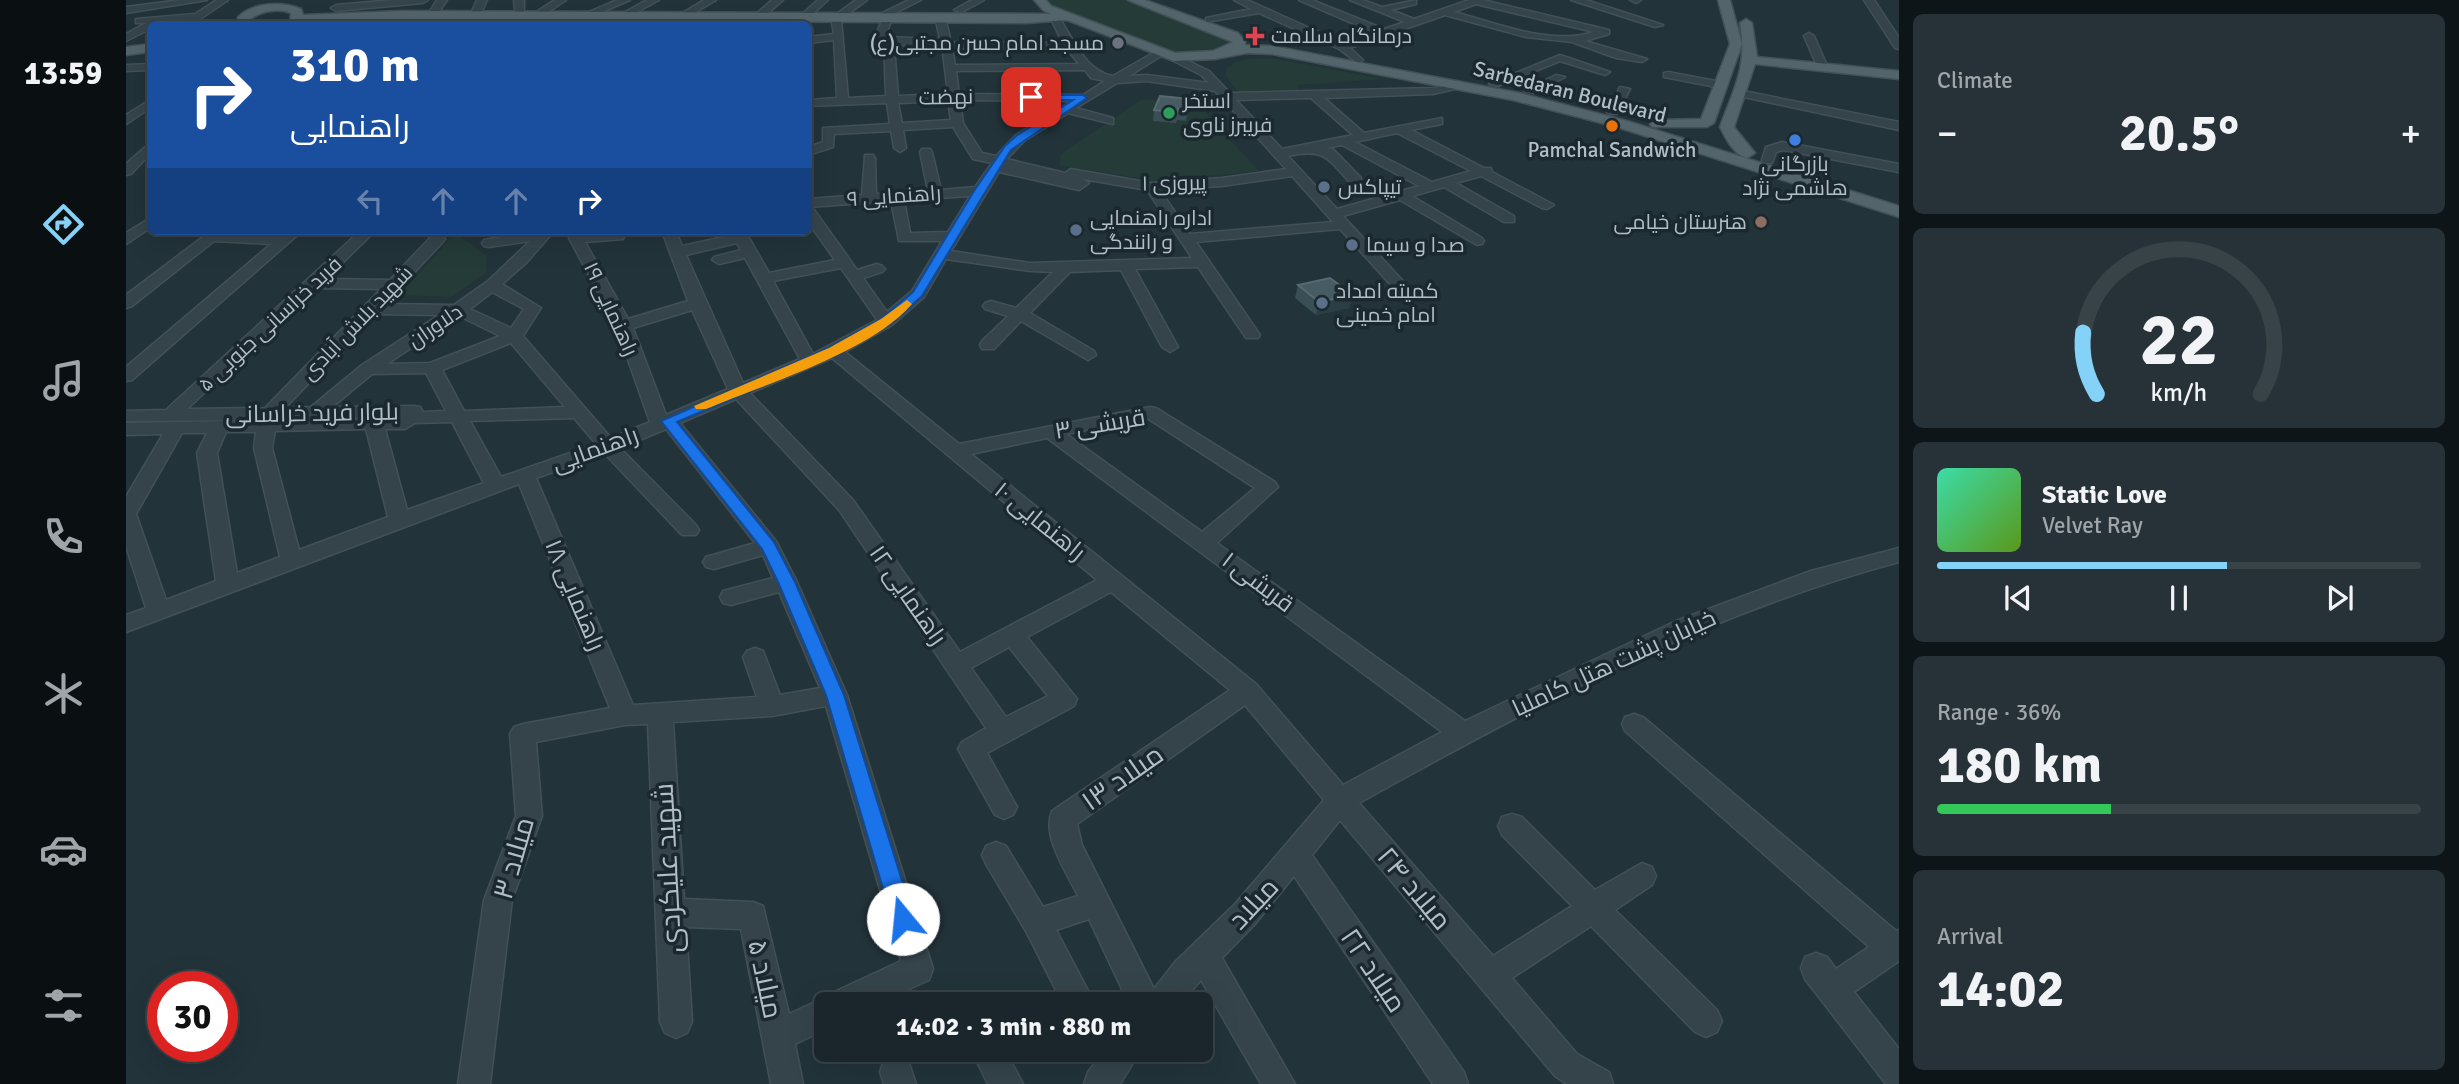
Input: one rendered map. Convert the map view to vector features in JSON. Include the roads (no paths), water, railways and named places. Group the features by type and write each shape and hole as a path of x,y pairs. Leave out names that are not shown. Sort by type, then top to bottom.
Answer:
{"main road":[{"name":"Sarbedaran Boulevard","path":"1141,1 1161,5 1234,36 1358,60 1454,87 1622,124 1899,212"},
{"path":"295,15 330,3"},
{"path":"295,15 330,3"},
{"path":"1027,19 1046,12 1038,3"},
{"path":"1038,3 1065,19"},
{"path":"244,21 247,15 271,4 295,15 318,20 384,13 438,20 1065,19"},
{"path":"1726,6 1744,13 1751,47 1750,60 1728,131"},
{"path":"1726,6 1736,44 1702,130 1709,134 1728,131"},
{"path":"882,19 983,9 1027,19 1065,19 1087,23 1174,57 1195,58 1219,54 1239,45 1234,36"},
{"path":"338,21 384,13"},
{"path":"438,20 475,16 516,20"},
{"path":"539,20 563,16 613,20"},
{"name":"Sarbedaran Boulevard","path":"1219,54 1260,49 1494,83 1657,124 1899,201"},
{"path":"1750,60 1899,75"},
{"path":"1657,124 1707,123"},
{"path":"1728,131 1747,153"}],"street":[{"path":"147,23 132,22 138,6 202,0"},
{"path":"192,21 223,0"},
{"path":"330,3 384,13 423,0"},
{"path":"438,20 442,0"},
{"path":"475,16 482,0"},
{"path":"516,20 519,0"},
{"path":"539,20 561,0"},
{"path":"563,16 600,0"},
{"path":"585,16 625,0"},
{"path":"613,20 654,0"},
{"path":"673,21 711,0"},
{"path":"759,21 778,0"},
{"path":"803,21 823,0"},
{"path":"843,101 837,19 862,0"},
{"path":"900,148 882,19 916,0"},
{"path":"1241,0 1343,47 1358,60"},
{"path":"1304,0 1384,33"},
{"path":"1355,0 1413,22"},
{"path":"1451,0 1464,5"},
{"path":"1343,47 1477,0 1606,32 1594,38 1537,36 1445,12"},
{"path":"1576,0 1658,24"},
{"path":"1575,25 1636,0"},
{"path":"1869,0 1899,46"},
{"path":"1380,10 1410,1"},
{"path":"1210,5 1232,15"},
{"path":"1321,18 1369,6"},
{"path":"959,10 983,9"},
{"path":"1209,20 1259,10"},
{"path":"1571,10 1596,17"},
{"path":"169,21 198,17"},
{"path":"1065,19 1070,46 1096,76 1109,82"},
{"path":"812,150 829,144 827,131 840,125 862,128 957,124 941,21"},
{"path":"966,46 967,21"},
{"path":"1013,21 1015,46 1030,78"},
{"path":"1349,30 1368,26"},
{"path":"126,38 147,27"},
{"path":"885,38 908,35"},
{"path":"1537,36 1534,45 1560,58 1605,72"},
{"path":"1809,36 1823,68"},
{"path":"812,40 838,37"},
{"path":"885,38 966,46 1070,46"},
{"path":"1572,39 1616,55 1642,59"},
{"name":"راهنمایی","path":"126,624 399,520 608,446 834,351 886,322 918,294 979,191 998,163 1020,138 1160,52"},
{"path":"1215,85 1219,54"},
{"path":"1174,57 1215,85 1396,282"},
{"path":"1494,83 1560,58"},
{"path":"1136,66 1215,85"},
{"path":"126,68 147,67"},
{"path":"126,78 147,67"},
{"path":"986,89 1087,67"},
{"path":"949,68 1030,78 1109,82 1147,78 1313,94 1454,87"},
{"path":"1668,75 1721,85"},
{"path":"1530,91 1560,77"},
{"path":"999,79 1030,78"},
{"path":"1613,112 1624,89"},
{"path":"1738,93 1899,126"},
{"path":"1313,94 1362,137"},
{"name":"نهضت","path":"812,103 892,98 1083,98"},
{"path":"126,120 147,105"},
{"path":"1066,109 1109,121"},
{"path":"1278,154 1438,121"},
{"path":"932,124 929,147 935,194"},
{"name":"پیروزی ۱","path":"957,124 977,156 1050,176 1065,172 1151,187 1222,182 1294,172"},
{"path":"862,128 869,197"},
{"path":"1399,129 1547,205"},
{"path":"1344,141 1508,219"},
{"path":"1768,160 1770,149 1782,146 1899,168"},
{"path":"126,151 147,148"},
{"path":"1311,148 1329,152 1356,181"},
{"path":"126,171 147,151"},
{"path":"1187,239 1338,219 1403,196 1486,172"},
{"path":"1151,187 1252,335"},
{"name":"راهنمایی ۹","path":"812,203 979,191"},
{"path":"897,196 904,238 954,236"},
{"path":"1403,196 1477,241"},
{"path":"812,217 886,322"},
{"path":"126,303 210,235"},
{"path":"250,235 290,236"},
{"name":"فرید خراسانی جنوبی ۵","path":"126,514 173,422 364,235"},
{"name":"شهید بلاش آبادی","path":"268,420 438,239 436,235"},
{"path":"489,243 530,235"},
{"name":"دلاوران","path":"308,419 370,369 460,310 527,255 544,235"},
{"name":"راهنمایی ۱۹","path":"618,235 576,238 624,326 664,423 769,546 835,695 918,969 869,992"},
{"name":"راهنمایی ۱۲","path":"671,235 697,303 737,390 846,505 1002,731"},
{"path":"677,252 740,235 808,361"},
{"path":"126,376 290,236"},
{"path":"719,260 749,253"},
{"path":"943,254 1030,267 1203,262"},
{"path":"1126,266 1170,347"},
{"path":"988,345 1066,268"},
{"path":"762,279 849,269 877,269"},
{"path":"312,284 393,285"},
{"path":"370,369 432,368 514,337 533,308 492,285"},
{"path":"624,326 697,303"},
{"path":"991,306 1020,314 1088,355"},
{"path":"373,309 460,310 514,337 608,446 689,530"},
{"name":"راهنمایی ۱۰","path":"834,351 1247,691"},
{"path":"432,368 496,486"},
{"name":"بلوار فرید خراسانی","path":"127,427 173,422 308,419 414,411 411,418 405,422 374,424 308,419"},
{"path":"411,418 580,412"},
{"name":"قریشی ۳","path":"955,451 1150,412 1268,487 1204,542"},
{"path":"268,420 262,448 292,562"},
{"name":"بلوار فرید خراسانی","path":"173,422 219,428 268,420"},
{"path":"374,424 399,520"},
{"path":"219,428 207,453 228,584"},
{"name":"قریشی ۱","path":"1051,432 1463,734"},
{"name":"راهنمایی ۱۸","path":"525,475 625,715"},
{"path":"126,514 159,613"},
{"path":"714,562 769,546"},
{"name":"خیابان پشت هتل کاملیا","path":"1341,799 1463,734 1684,626 1819,576 1899,555"},
{"path":"956,665 1113,581"},
{"path":"731,597 786,582"},
{"path":"1004,807 971,748 1065,699 1012,635"},
{"path":"755,657 772,706"},
{"name":"میلاد ۲۴","path":"1247,691 1566,1065 1597,1084"},
{"name":"میلاد ۱۳","path":"1139,992 1068,846 1062,819 1247,691"},
{"path":"625,715 772,706 835,695"},
{"name":"شهید علیکردی","path":"660,714 676,1022"},
{"name":"میلاد ۳","path":"474,1084 498,900 529,817 523,734 625,715"},
{"path":"1634,724 1896,946 1824,978 1899,1075"},
{"name":"میلاد","path":"1171,992 1203,955 1245,914 1341,799"},
{"path":"1512,826 1706,1021"},
{"path":"996,855 1037,923 1073,992"},
{"name":"میلاد ۲۲","path":"1296,855 1452,1084"},
{"path":"1489,976 1642,876"},
{"path":"1037,923 1096,903"},
{"name":"میلاد ۵","path":"669,912 753,916 787,1084"},
{"path":"1203,955 1279,1084"},
{"path":"777,1036 814,1019"}],"place":[{"name":"درمانگاه سلامت","path":"1255,36"},
{"name":"مسجد امام حسن مجتبی(ع)","path":"1118,43"},
{"name":"استخر فریبرز ناوی","path":"1169,113"},
{"name":"Pamchal Sandwich","path":"1612,126"},
{"name":"بازرگانی هاشمی نژاد","path":"1795,140"},
{"name":"تیپاکس","path":"1324,187"},
{"name":"هنرستان خیامی","path":"1761,222"},
{"name":"اداره راهنمایی و رانندگی","path":"1076,230"},
{"name":"صدا و سیما","path":"1352,245"},
{"name":"کمیته امداد امام خمینی","path":"1322,303"}]}
